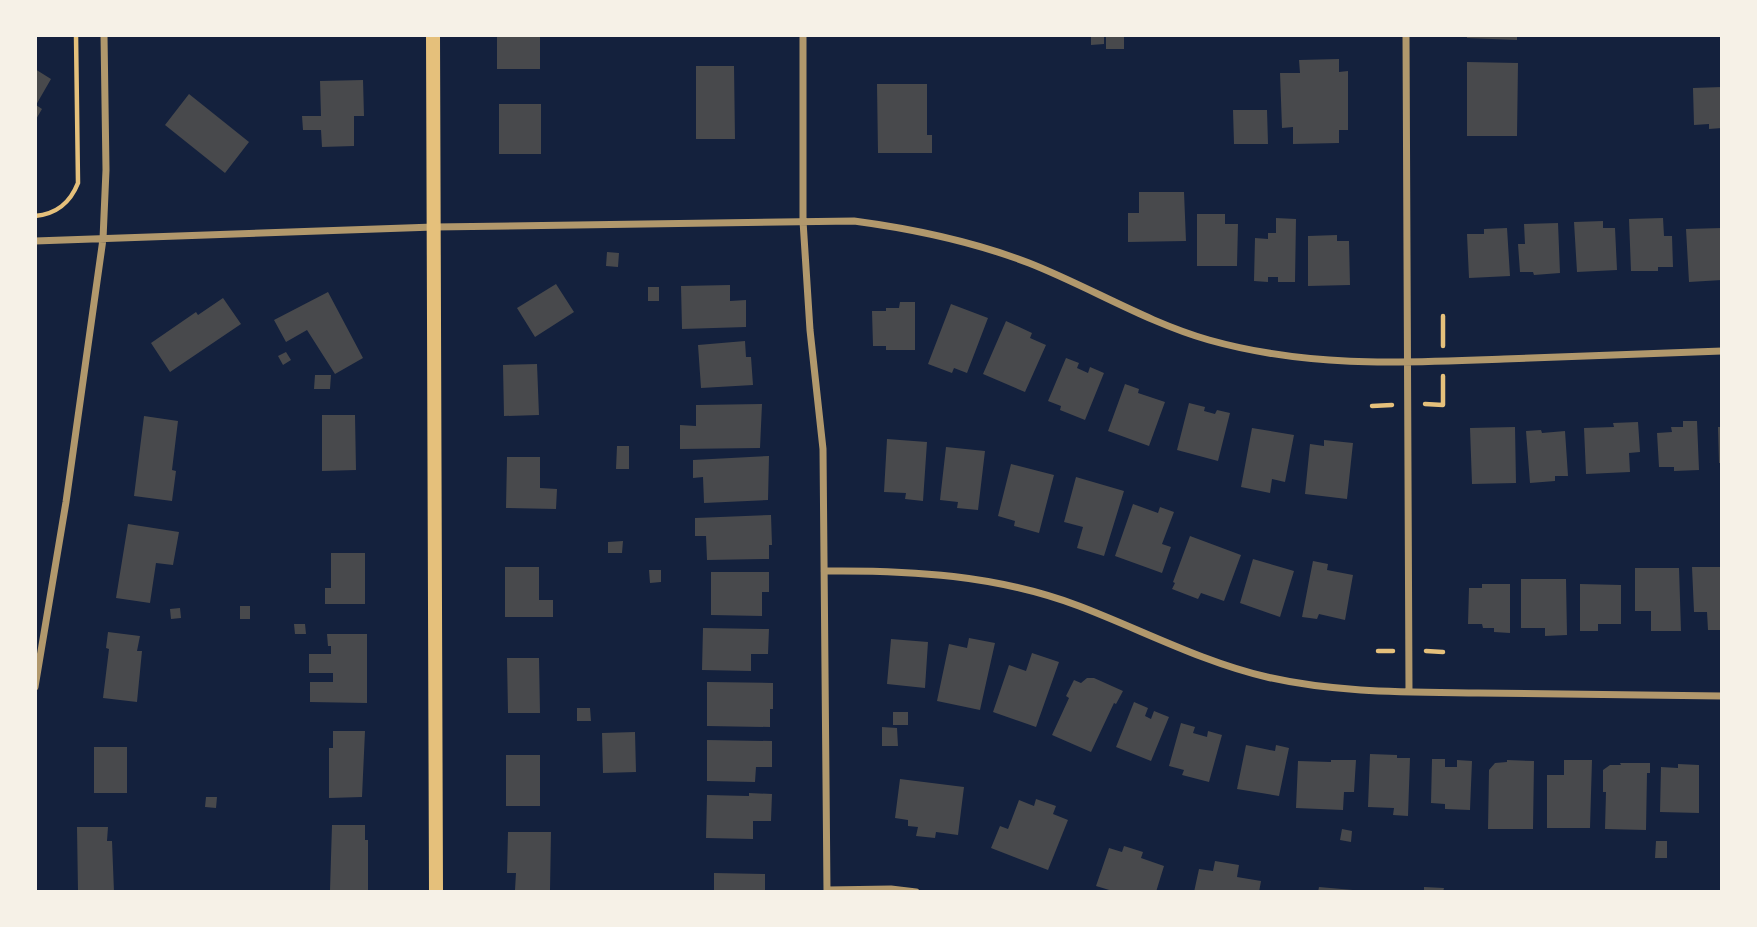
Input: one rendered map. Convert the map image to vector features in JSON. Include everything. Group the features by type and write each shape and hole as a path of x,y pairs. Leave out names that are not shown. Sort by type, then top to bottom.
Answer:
{"main road":[{"path":"433,35 436,892"}],"street":[{"path":"35,687 66,502 103,239 106,170 104,35"},
{"path":"803,35 803,221 810,330 823,449 827,891 891,889 916,892"},
{"path":"1406,35 1409,692"},
{"path":"35,241 434,227 867,222 906,227 969,242 1030,264 1145,318 1209,340 1279,355 1344,363 1408,363 1722,351"},
{"path":"824,571 872,570 956,575 1019,588 1078,606 1208,660 1268,677 1332,688 1409,692 1722,696"}],"path":[{"path":"35,216 60,209 72,197 78,183 76,35"}],"building":[{"path":"497,35 540,35 540,69 497,69"},
{"path":"1091,35 1104,35 1104,44 1091,45"},
{"path":"1106,35 1124,35 1124,49 1106,49"},
{"path":"1467,35 1517,35 1517,40 1467,38"},
{"path":"1339,59 1339,72 1348,71 1348,130 1339,130 1339,143 1293,144 1293,127 1282,128 1280,73 1300,73 1299,60"},
{"path":"1467,62 1518,63 1517,136 1467,136"},
{"path":"696,66 734,66 735,139 696,139"},
{"path":"35,69 51,79 36,105 42,109 35,121"},
{"path":"363,80 364,116 354,116 354,146 322,147 321,130 303,130 302,116 321,116 320,81"},
{"path":"877,84 927,84 927,135 932,135 932,153 878,153"},
{"path":"1722,87 1722,128 1709,129 1709,124 1694,125 1693,88"},
{"path":"189,94 249,142 225,173 165,125"},
{"path":"499,104 541,104 541,154 499,154"},
{"path":"1233,110 1267,110 1268,144 1234,144"},
{"path":"1139,192 1184,192 1186,241 1128,242 1128,213 1139,213"},
{"path":"1197,214 1225,214 1225,224 1238,224 1237,266 1197,266"},
{"path":"1276,218 1296,219 1295,282 1278,282 1278,277 1268,277 1268,282 1254,281 1255,238 1268,239 1268,233 1276,233"},
{"path":"1663,218 1664,236 1672,236 1673,267 1658,267 1658,271 1631,271 1629,219"},
{"path":"1603,221 1603,228 1615,228 1617,270 1577,272 1574,222"},
{"path":"1558,223 1560,273 1534,275 1533,272 1520,272 1518,244 1525,244 1524,224"},
{"path":"1507,228 1510,276 1469,278 1467,234 1484,234 1484,229"},
{"path":"1722,228 1722,280 1689,282 1686,229"},
{"path":"1337,235 1337,241 1349,241 1350,285 1308,286 1308,236"},
{"path":"607,252 619,253 618,267 606,266"},
{"path":"556,284 574,312 535,337 517,308"},
{"path":"730,285 730,301 746,300 746,327 682,329 681,286"},
{"path":"648,287 659,287 659,301 648,301"},
{"path":"328,292 363,358 335,374 307,330 286,342 274,320"},
{"path":"223,298 241,324 170,372 151,343 196,312 198,315"},
{"path":"900,302 915,302 915,350 886,350 886,346 873,346 872,311 899,308"},
{"path":"951,304 988,318 967,373 954,368 952,373 928,364"},
{"path":"1006,321 1032,333 1030,338 1046,345 1025,392 983,374"},
{"path":"745,341 746,357 751,357 753,385 701,388 698,345"},
{"path":"286,352 291,360 283,365 278,356"},
{"path":"1066,358 1079,363 1077,368 1088,373 1090,367 1104,373 1085,420 1060,410 1061,406 1048,401"},
{"path":"537,364 539,415 504,416 503,365"},
{"path":"315,375 331,375 330,389 314,389"},
{"path":"1125,384 1139,389 1138,393 1165,402 1149,446 1108,431"},
{"path":"1189,403 1205,407 1204,411 1215,414 1217,410 1230,413 1218,461 1177,450"},
{"path":"762,404 760,448 680,449 680,425 696,426 696,405"},
{"path":"322,415 355,415 356,470 322,471"},
{"path":"144,416 178,421 172,470 176,471 172,501 134,496"},
{"path":"1683,421 1697,421 1699,470 1674,471 1674,467 1659,467 1657,433 1672,432 1671,427 1683,427"},
{"path":"1638,422 1640,452 1629,453 1630,472 1586,474 1584,428 1614,427 1613,423"},
{"path":"1515,427 1516,483 1472,484 1470,428"},
{"path":"1718,427 1722,427 1722,463 1719,463"},
{"path":"1252,428 1294,435 1285,482 1272,479 1270,493 1241,487"},
{"path":"1541,430 1542,433 1565,431 1568,476 1555,476 1555,481 1530,483 1526,431"},
{"path":"887,439 927,442 923,501 905,499 906,493 884,492"},
{"path":"1324,440 1353,443 1347,499 1305,494 1310,444 1324,446"},
{"path":"617,446 629,446 629,469 616,469"},
{"path":"946,447 985,451 978,510 957,508 958,502 940,500"},
{"path":"769,456 768,500 704,503 703,477 693,478 693,460"},
{"path":"507,457 540,457 540,488 557,489 556,509 506,508"},
{"path":"1011,464 1054,475 1039,533 1014,526 1015,521 998,516"},
{"path":"1076,477 1124,491 1104,556 1077,548 1083,527 1064,522"},
{"path":"1133,504 1158,513 1160,507 1174,512 1162,544 1171,547 1162,573 1115,556"},
{"path":"771,515 772,545 769,545 769,559 707,560 706,536 695,536 695,518"},
{"path":"128,524 179,532 173,565 156,563 150,603 116,598"},
{"path":"1190,536 1241,555 1224,601 1201,593 1198,599 1172,589"},
{"path":"623,541 622,553 608,553 608,542"},
{"path":"331,553 365,553 365,604 325,604 325,588 331,588"},
{"path":"1253,559 1294,571 1280,617 1240,603"},
{"path":"1313,561 1328,564 1327,570 1353,575 1345,620 1319,614 1317,619 1302,617"},
{"path":"505,567 539,567 539,600 553,600 553,617 505,617"},
{"path":"1692,567 1722,567 1722,630 1708,630 1707,612 1694,612"},
{"path":"1635,568 1679,568 1681,631 1651,631 1651,611 1635,611"},
{"path":"649,570 661,570 661,582 650,583"},
{"path":"711,572 769,572 769,592 762,592 762,616 711,615"},
{"path":"1521,579 1566,579 1567,635 1545,636 1545,628 1521,628"},
{"path":"1482,584 1510,584 1510,633 1494,632 1494,628 1483,628 1482,624 1468,624 1469,588 1482,588"},
{"path":"1580,584 1621,585 1621,624 1598,624 1598,631 1580,631"},
{"path":"240,606 250,606 250,619 240,619"},
{"path":"180,608 181,618 171,619 170,609"},
{"path":"294,624 305,624 306,634 295,634"},
{"path":"703,628 769,629 768,654 751,654 751,671 702,670"},
{"path":"108,632 140,636 137,651 142,651 137,702 103,698 109,649 106,648"},
{"path":"327,634 367,634 367,703 310,702 310,682 333,682 333,673 309,673 309,654 331,654"},
{"path":"969,638 995,643 980,710 937,701 949,644 967,648"},
{"path":"891,639 928,642 925,688 887,684"},
{"path":"1032,653 1059,662 1036,727 993,712 1009,665 1026,671"},
{"path":"507,658 539,658 540,713 508,713"},
{"path":"1087,678 1094,678 1123,691 1116,704 1114,703 1091,752 1052,735 1074,680 1081,683"},
{"path":"707,682 773,683 770,727 707,726"},
{"path":"1134,702 1148,708 1145,716 1151,719 1154,711 1169,717 1151,761 1116,747"},
{"path":"577,708 590,708 591,721 577,721"},
{"path":"893,712 908,712 908,725 893,725"},
{"path":"1181,723 1195,727 1193,733 1207,737 1208,731 1222,735 1209,782 1182,775 1184,770 1169,766"},
{"path":"882,727 897,728 898,746 882,746"},
{"path":"333,731 365,731 362,797 329,798 329,748 333,748"},
{"path":"635,732 636,772 603,773 602,733"},
{"path":"707,740 772,741 772,767 756,767 755,782 707,781"},
{"path":"1246,745 1275,751 1276,745 1289,748 1279,796 1237,789"},
{"path":"94,747 127,747 127,793 94,793"},
{"path":"1370,754 1410,758 1408,816 1393,815 1394,808 1368,807"},
{"path":"506,755 540,755 540,806 506,806"},
{"path":"1432,759 1445,759 1445,767 1457,767 1457,760 1472,761 1470,810 1445,809 1445,804 1431,803"},
{"path":"1356,760 1354,792 1344,792 1343,810 1296,808 1298,761"},
{"path":"1507,760 1534,761 1533,829 1488,829 1489,770 1495,763"},
{"path":"1564,760 1592,760 1590,828 1547,828 1547,775 1564,775"},
{"path":"1620,763 1650,763 1650,773 1647,773 1646,830 1605,829 1606,792 1603,792 1603,770 1610,765 1621,765"},
{"path":"1678,764 1699,765 1699,813 1660,812 1661,767 1678,768"},
{"path":"900,779 964,787 958,835 936,832 935,838 916,836 918,827 908,826 908,820 895,818"},
{"path":"749,793 772,794 771,821 753,821 753,839 706,838 707,795 749,796"},
{"path":"206,797 217,797 216,808 205,807"},
{"path":"1036,799 1056,806 1053,814 1068,820 1048,870 991,848 1000,826 1008,829 1019,800 1034,806"},
{"path":"332,825 365,825 365,840 368,840 368,891 330,890"},
{"path":"77,827 108,827 107,841 112,841 114,892 78,892"},
{"path":"1342,829 1352,831 1351,842 1340,840"},
{"path":"508,832 551,832 550,890 515,890 516,873 507,873"},
{"path":"1656,841 1667,841 1667,858 1655,858"},
{"path":"1124,846 1143,852 1141,858 1164,866 1156,892 1116,892 1096,886 1109,848 1122,852"},
{"path":"1215,861 1239,865 1237,877 1261,881 1259,892 1194,892 1199,869 1213,871"},
{"path":"714,873 765,874 765,892 714,892"},
{"path":"1319,887 1353,890 1353,892 1318,892"},
{"path":"1424,887 1444,888 1443,892 1424,892"}]}
